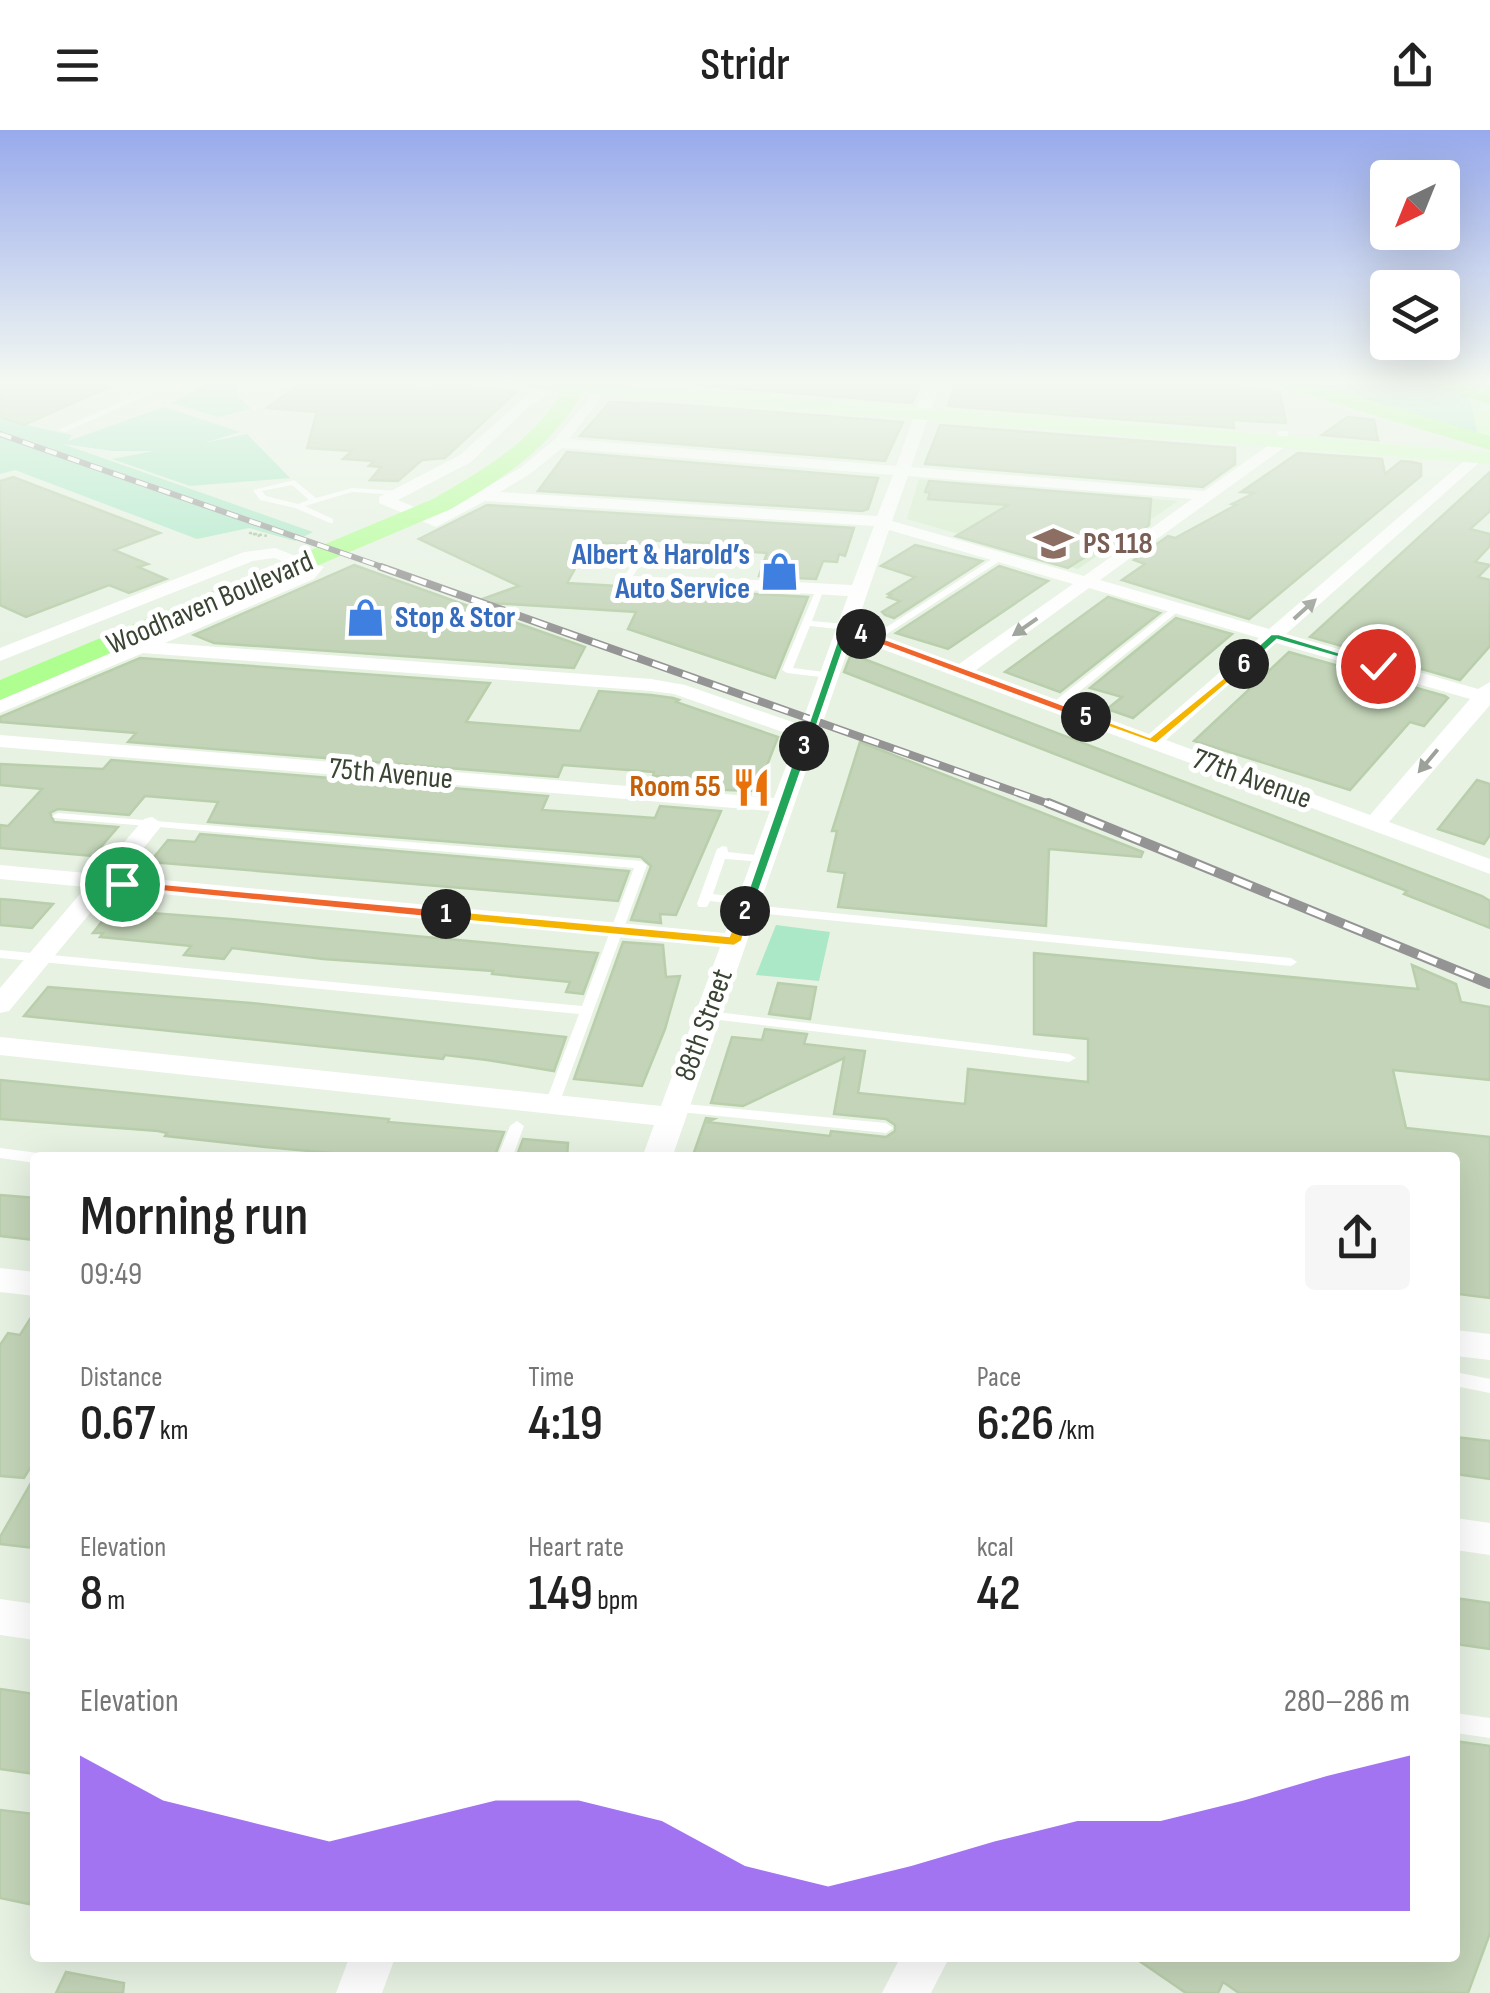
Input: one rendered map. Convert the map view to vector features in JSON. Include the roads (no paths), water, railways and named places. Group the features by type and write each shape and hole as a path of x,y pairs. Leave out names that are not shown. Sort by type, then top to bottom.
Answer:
{"main road":[{"name":"Woodhaven Boulevard","path":"0,690 422,498 501,470"},
{"name":"Woodhaven Boulevard","path":"0,672 260,575"}],"street":[{"name":"Woodhaven Boulevard","path":"422,498 449,470"},
{"path":"422,498 385,500 436,522 527,470"},
{"path":"889,470 1208,496"},
{"path":"962,671 1242,470"},
{"path":"1152,742 1275,636 1445,470"},
{"name":"88th Street","path":"659,1152 902,471"},
{"path":"486,496 864,518 1488,695 1374,825"},
{"path":"0,656 250,556 276,554 315,567 308,576 0,707"},
{"path":"678,581 859,590"},
{"name":"77th Avenue","path":"846,628 1490,868"},
{"path":"141,647 678,689 808,734"},
{"name":"75th Avenue","path":"0,740 783,805"},
{"path":"0,1005 152,824"},
{"path":"0,872 734,941"},
{"path":"0,1046 552,1104 673,1112"},
{"path":"0,1280 30,1283"},
{"path":"1460,1344 1490,1347"},
{"path":"1460,1535 1490,1539"},
{"path":"0,1616 30,1621"},
{"path":"359,1993 371,1962"},
{"path":"905,1993 924,1962"}],"lane":[{"path":"315,501 294,482 257,490 264,498 298,506 330,521"},
{"path":"298,506 352,490 422,498"},
{"path":"646,550 628,578 678,581"},
{"path":"873,639 1000,557"},
{"path":"820,588 787,670 829,675"},
{"path":"1055,706 1176,609"},
{"path":"807,622 846,628"},
{"path":"58,816 641,865 552,1104"},
{"path":"764,859 722,852 704,901 1292,962"},
{"path":"0,954 586,1012"},
{"path":"708,1015 1068,1058"},
{"path":"673,1112 886,1128"},
{"path":"506,1152 517,1126"},
{"path":"0,1153 30,1157"},
{"path":"1460,1381 1490,1386"},
{"path":"1460,1724 1490,1728"}],"railway":[{"path":"103,470 388,569"},
{"path":"381,567 1055,806"},
{"path":"1048,803 1490,984"}],"place":[{"name":"PS 118","path":"1053,544"},
{"name":"Albert & Harold’s Auto Service","path":"780,572"},
{"name":"Stop & Stor","path":"365,618"},
{"name":"Room 55","path":"751,787"}]}
